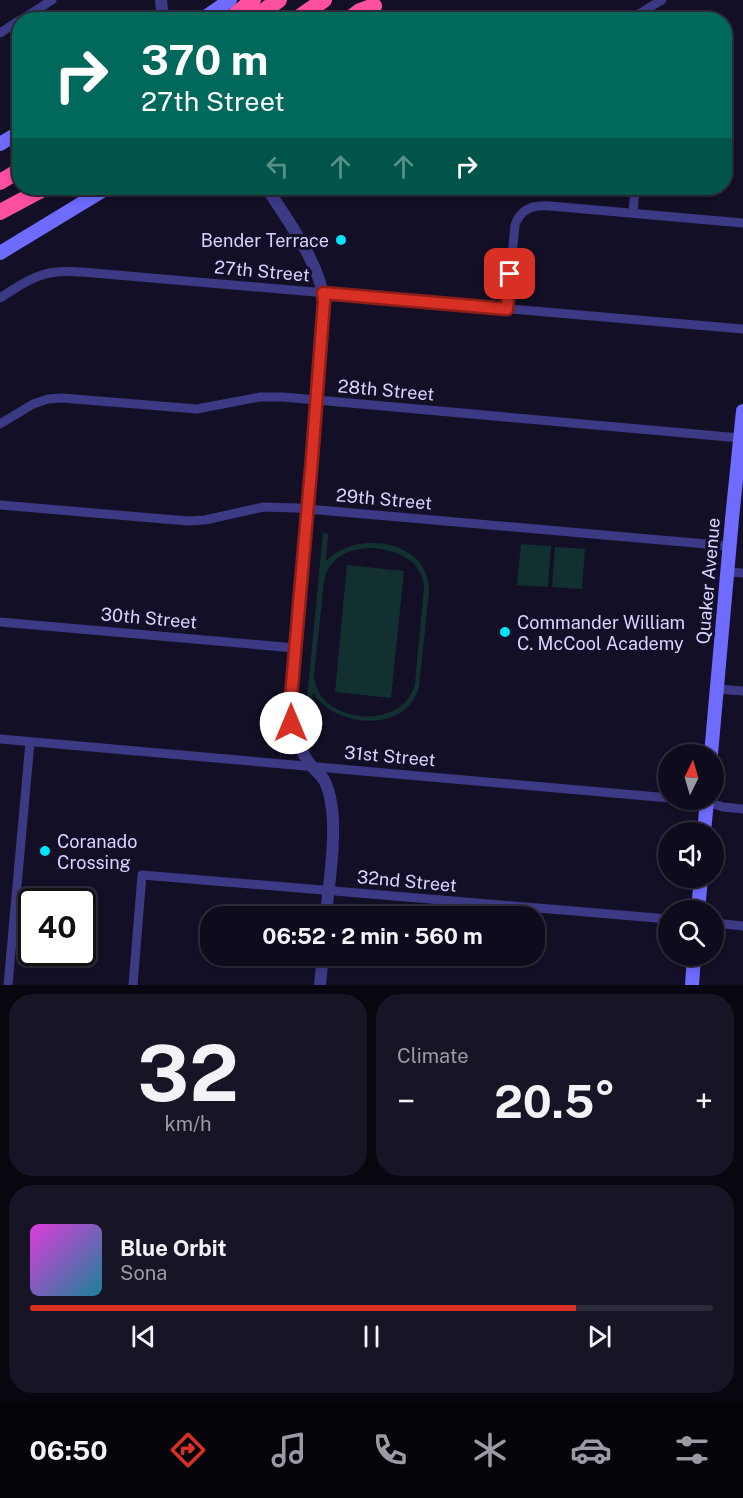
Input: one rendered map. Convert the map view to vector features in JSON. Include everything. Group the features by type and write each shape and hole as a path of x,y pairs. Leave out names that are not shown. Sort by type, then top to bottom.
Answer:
{"highway":[{"path":"238,12 253,0"},
{"path":"262,12 279,0"},
{"path":"307,12 324,0"},
{"path":"359,12 378,3"},
{"path":"0,211 25,195"},
{"path":"0,211 31,195"}],"main road":[{"path":"213,12 230,0"},
{"path":"0,253 95,195"},
{"name":"Quaker Avenue","path":"712,744 743,411"},
{"path":"692,985 693,966"}],"street":[{"path":"33,12 52,0"},
{"path":"642,12 662,0"},
{"path":"650,7 650,12"},
{"path":"271,195 318,274 324,301 290,708 291,723 300,748 311,766 324,780 333,811 333,841 327,906"},
{"path":"633,213 634,195"},
{"path":"507,309 515,222 523,212 533,206 743,223"},
{"name":"27th Street","path":"0,298 45,274 82,272 743,330"},
{"name":"28th Street","path":"0,424 33,404 48,399 62,398 196,409 260,397 283,397 741,444"},
{"name":"29th Street","path":"0,505 176,521 204,520 263,507 308,509 729,546"},
{"path":"727,572 743,573"},
{"name":"30th Street","path":"0,622 295,648"},
{"path":"717,689 743,691"},
{"name":"31st Street","path":"0,739 658,797"},
{"path":"8,985 30,741"},
{"path":"724,807 743,809"},
{"name":"32nd Street","path":"133,985 142,875 658,918"},
{"path":"724,924 743,926"},
{"path":"320,985 322,966"}],"green space":[{"path":"323,533 328,534 326,561 339,551 355,545 372,543 390,545 405,551 418,561 426,574 429,592 419,687 412,702 400,713 386,719 370,721 353,719 337,713 323,705 313,693 310,720 305,719","holes":["359,549 377,549 405,557 418,570 424,588 415,683 408,699 395,710 379,715 362,716 345,712 330,704 319,692 314,676 326,573 334,561 345,554"]},
{"path":"521,544 551,546 548,587 517,585"},
{"path":"555,547 585,549 582,589 552,587"},
{"path":"347,565 404,571 391,698 335,692"}],"place":[{"name":"Bender Terrace","path":"341,240"},
{"name":"Commander William C. McCool Academy","path":"505,632"},
{"name":"Coranado Crossing","path":"45,851"}],"route":[{"path":"291,723 290,708 313,455 323,293 507,309 510,274"}]}
